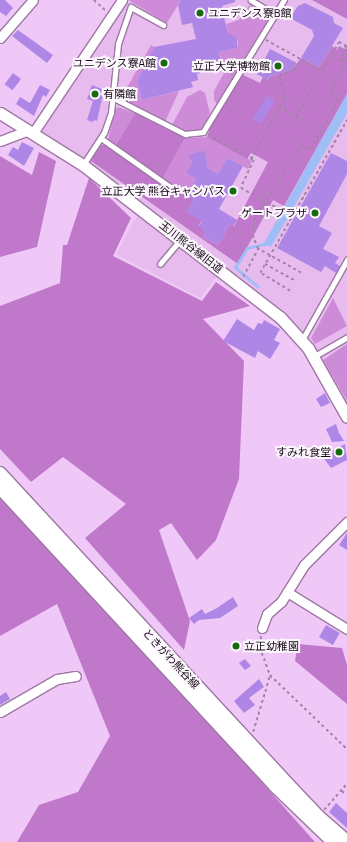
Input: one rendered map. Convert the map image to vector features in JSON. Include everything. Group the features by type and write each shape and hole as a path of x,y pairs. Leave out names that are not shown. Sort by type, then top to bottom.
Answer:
{"main road":[{"name":"ときがわ熊谷線","path":"0,473 318,816 347,841"},
{"name":"ときがわ熊谷線","path":"0,488 276,787 333,842"}],"street":[{"path":"0,38 33,0"},
{"path":"0,141 30,131 122,0"},
{"name":"玉川熊谷線旧道","path":"0,113 83,165 266,306 302,340 347,417"},
{"path":"262,628 267,614 281,602 304,565 347,522"},
{"path":"287,592 347,629"},
{"path":"0,712 57,679 76,676"}],"lane":[{"path":"251,0 276,15"},
{"path":"114,98 190,136 203,132 238,72 249,60 284,0"},
{"path":"83,165 101,138 114,98 118,44 131,7 164,25"},
{"path":"101,138 176,191"},
{"path":"160,264 181,239"},
{"path":"302,340 347,260"},
{"path":"313,357 347,337"}],"path":[{"path":"94,0 111,16"},
{"path":"262,38 322,71"},
{"path":"296,117 339,42 346,46 340,59 343,61 347,54"},
{"path":"251,159 284,98 279,76 294,70 301,60"},
{"path":"301,273 258,249 253,238 254,220 301,144 311,149 338,100 329,95 347,60"},
{"path":"279,107 313,126 310,129 319,134"},
{"path":"290,291 260,273 347,120"},
{"path":"203,132 254,160 241,188 292,216"},
{"path":"242,279 258,249"},
{"path":"265,264 296,281"},
{"path":"262,628 262,653 270,675 347,749"},
{"path":"251,733 256,728 270,675"},
{"path":"318,816 347,784"},
{"path":"342,791 347,795"}],"shaded area":[{"name":"立正大学 熊谷キャンパス","path":"119,0 347,0 347,408 321,362 224,267 200,298 116,254 141,208 29,133"},
{"path":"128,0 181,0 167,23"},
{"path":"312,0 347,0 347,19"},
{"path":"251,3 269,13 270,18 247,61 239,67 218,105 214,100 214,91 225,71 219,52 237,48 238,43 237,38 229,36 226,24 239,20"},
{"path":"151,45 154,47 137,81 142,100 179,91 165,122 120,100"},
{"path":"332,46 337,50 339,46 347,50 347,94 284,206 273,200 238,264 91,161 99,145 116,145 135,113 185,138 163,178 194,199 187,212 202,220 199,225 205,232 203,237 218,245 230,224 234,226 268,162 251,153 247,159 207,137 210,128 241,74 260,83 263,77 268,80 271,76 293,69 301,58 319,67"},
{"path":"200,90 205,93 210,113 202,130 192,134 172,125 187,97"},
{"path":"118,107 135,113 116,145 108,140 114,111"},
{"path":"207,137 252,161 248,169 227,158 218,174 208,168 205,150 190,155 192,162 186,173 196,179 187,195 163,178 185,138"},
{"path":"39,152 56,161 37,247 0,257 0,156 32,175"},
{"path":"89,178 131,218 113,256 202,301 216,282 250,306 203,319 244,361 239,479 216,540 197,560 171,523 159,530 190,621 184,650 85,538 126,504 63,457 31,482 0,449 0,306 60,283 63,245 67,245"},
{"path":"333,298 347,326 315,344 311,338"},
{"path":"347,344 347,401 323,360"},
{"path":"0,497 178,688 315,842 17,842 39,805 78,792 110,736 57,604 0,636"},
{"path":"298,644 342,648 347,665 347,704 295,661"}],"water":[{"path":"347,94 347,113 271,247 264,243"}],"building":[{"path":"0,0 5,0 13,8 6,16 0,12"},
{"path":"181,0 235,0 235,2 222,6 222,9 228,33 237,38 237,48 219,52 221,60 199,66 200,73 197,74 198,80 191,82 193,87 142,100 137,81 154,47 196,39 192,23 182,25 178,5"},
{"path":"305,3 333,17 334,23 343,28 319,67 301,58 314,36 312,30 290,18 298,6"},
{"path":"18,30 53,55 47,63 12,36"},
{"name":"立正大学博物館","path":"270,49 297,63 293,69 271,76 268,80 257,74"},
{"path":"13,73 21,79 13,90 5,84"},
{"path":"40,85 50,90 46,97 43,95 34,116 16,104 20,97 30,103"},
{"path":"92,85 102,89 100,94 103,94 97,121 94,120 93,122 87,120 93,101 87,99"},
{"path":"267,96 275,101 260,124 253,119"},
{"path":"22,142 34,148 24,166 8,155 13,147 18,150"},
{"path":"205,150 208,168 218,174 227,158 243,166 219,209 237,220 233,226 230,224 218,245 203,237 205,232 199,226 202,221 186,212 194,199 187,195 196,179 186,173 192,162 189,155"},
{"name":"ゲートプラザ","path":"331,153 347,161 347,174 319,226 332,233 323,249 339,257 335,263 340,266 336,273 325,266 321,272 277,248"},
{"path":"237,319 254,330 258,323 262,324 264,320 280,329 274,340 280,343 270,359 258,351 255,358 223,341"},
{"path":"325,393 330,403 321,407 316,399"},
{"path":"336,424 344,441 332,442 326,429"},
{"name":"すみれ食堂","path":"345,444 347,460 331,468 322,456"},
{"path":"347,533 347,550 339,545"},
{"path":"233,597 238,606 220,618 199,620 194,624 189,618 202,609 205,614"},
{"path":"326,625 340,633 333,645 319,637"},
{"path":"245,659 251,666 245,670 239,663"},
{"path":"259,679 264,687 249,698 255,705 244,713 234,701"},
{"path":"6,692 10,699 0,705 0,696"},
{"path":"336,803 347,813 347,828 329,812"}],"waterway":[{"path":"258,287 235,268 247,248 268,243"}],"place":[{"name":"ユニデンス寮B館","path":"200,13"},
{"name":"ユニデンス寮A館","path":"164,63"},
{"name":"立正大学博物館","path":"278,66"},
{"name":"有隣館","path":"95,94"},
{"name":"立正大学 熊谷キャンパス","path":"233,191"},
{"name":"ゲートプラザ","path":"315,213"},
{"name":"すみれ食堂","path":"339,452"},
{"name":"立正幼稚園","path":"236,646"}]}
